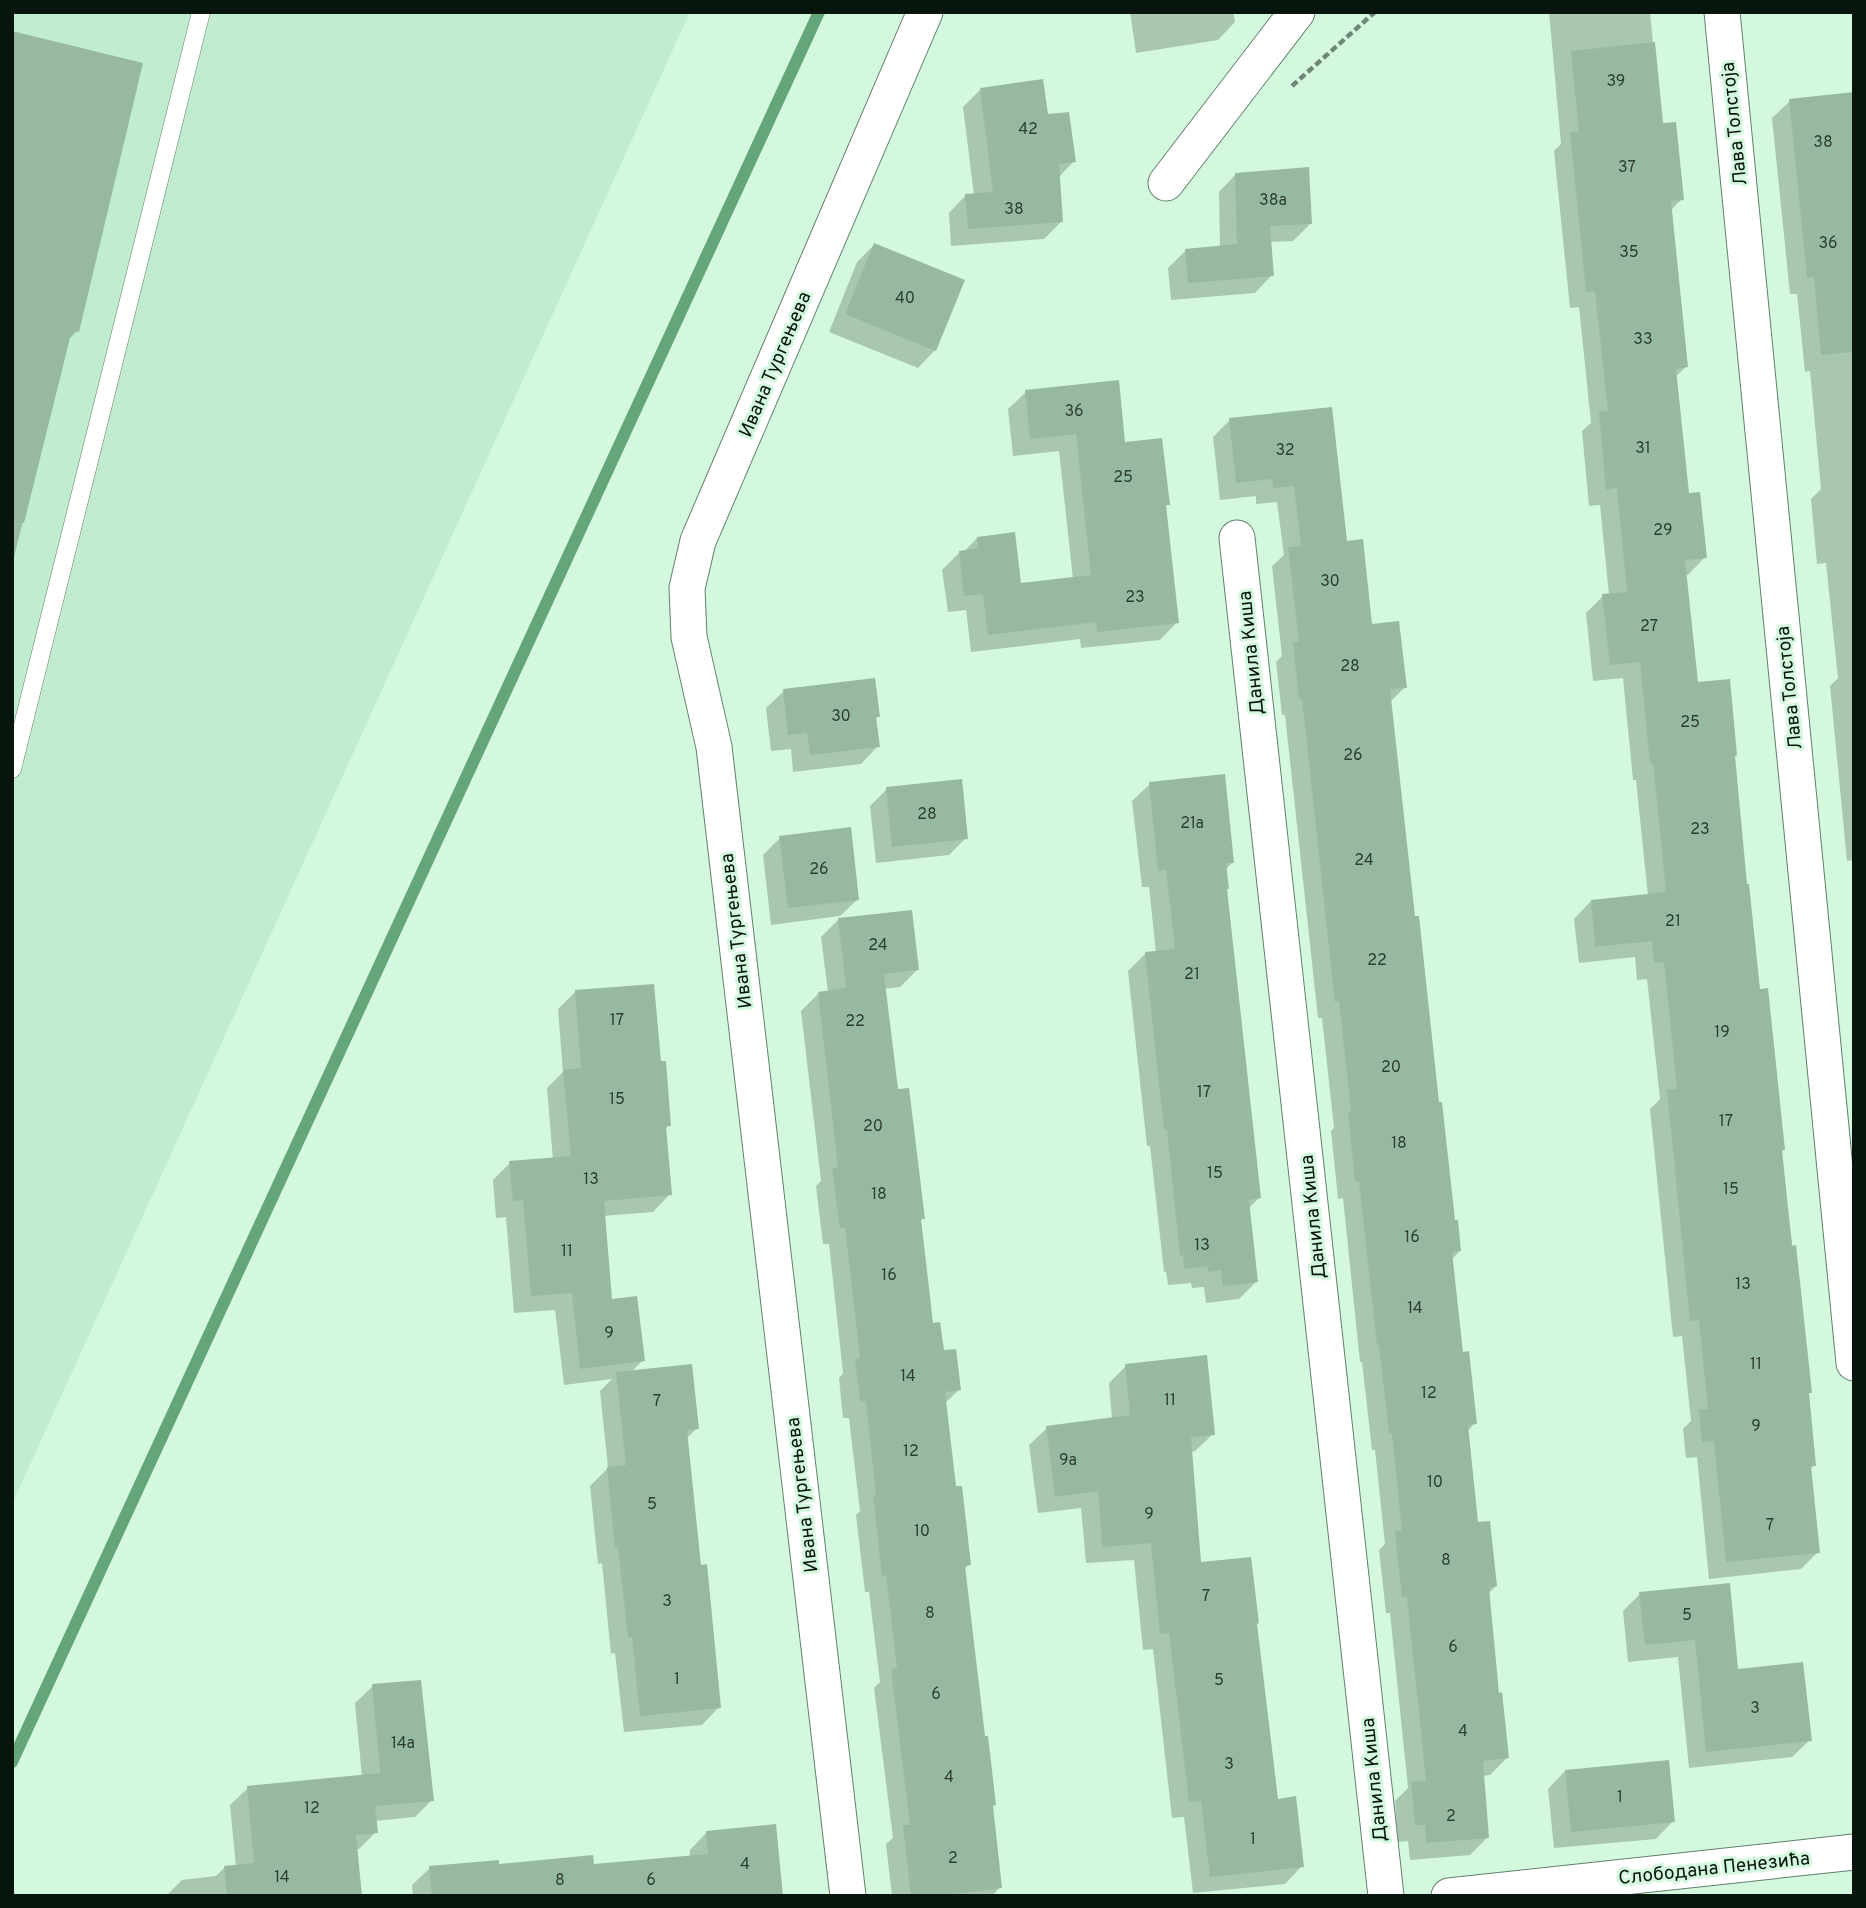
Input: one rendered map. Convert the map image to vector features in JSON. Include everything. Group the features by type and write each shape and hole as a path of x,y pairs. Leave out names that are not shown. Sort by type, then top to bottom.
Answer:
{"street":[{"name":"Ивана Тургењева","path":"848,1896 715,761 689,637 687,587 698,541 925,12"},
{"path":"1166,183 1297,12"},
{"name":"Лава Толстоја","path":"1722,12 1854,1363"},
{"name":"Данила Киша","path":"1237,538 1386,1896"},
{"name":"Слободана Пенезића","path":"1450,1896 1854,1852"}],"lane":[{"path":"12,769 201,12"}],"path":[{"path":"1282,95 1375,12"}],"shaded area":[{"path":"12,12 690,12 13,1502 12,1502"}],"building":[{"path":"12,31 143,63 79,332 72,330 24,523 12,522"},
{"path":"1655,42 1663,123 1676,122 1684,200 1671,201 1688,367 1676,369 1689,493 1700,492 1707,558 1685,560 1698,682 1730,679 1747,884 1760,989 1768,988 1792,1246 1796,1245 1812,1393 1809,1393 1816,1466 1811,1466 1820,1553 1726,1562 1714,1441 1702,1442 1699,1410 1708,1409 1699,1320 1690,1321 1667,1090 1677,1089 1664,962 1654,963 1652,941 1595,947 1591,900 1666,892 1640,662 1610,665 1602,594 1627,592 1617,488 1606,490 1599,412 1608,411 1595,291 1586,292 1570,132 1579,132 1571,51"},
{"path":"1043,79 1048,114 1069,112 1076,162 1059,164 1063,222 968,229 965,194 993,192 980,88"},
{"path":"1854,92 1854,352 1821,355 1814,277 1807,278 1789,99"},
{"path":"1309,167 1312,224 1270,226 1274,276 1188,283 1185,249 1237,244 1235,173"},
{"path":"874,243 965,280 936,351 845,314"},
{"path":"1119,380 1125,442 1162,438 1170,505 1166,505 1179,623 1097,632 1096,622 988,635 983,594 964,596 959,551 978,548 977,537 1015,532 1021,583 1091,575 1076,434 1030,439 1025,390"},
{"path":"1332,407 1347,541 1363,539 1372,624 1399,621 1407,688 1390,689 1415,916 1419,916 1439,1102 1442,1102 1455,1220 1458,1220 1461,1251 1452,1252 1463,1352 1469,1351 1477,1424 1468,1425 1478,1522 1490,1521 1497,1586 1489,1588 1499,1693 1502,1692 1509,1758 1483,1761 1489,1838 1426,1843 1425,1825 1415,1825 1411,1782 1426,1781 1407,1597 1402,1597 1395,1531 1402,1531 1392,1434 1389,1434 1377,1345 1359,1182 1355,1182 1348,1112 1351,1111 1339,1001 1335,1002 1302,699 1299,699 1293,643 1299,642 1288,547 1301,546 1294,486 1273,488 1272,479 1236,483 1229,418"},
{"path":"875,678 880,717 876,717 880,747 810,755 807,733 788,735 783,689"},
{"path":"1225,774 1234,863 1226,863 1227,889 1261,1198 1249,1200 1258,1282 1223,1286 1221,1270 1208,1272 1208,1266 1184,1269 1183,1255 1180,1256 1145,952 1175,949 1166,870 1158,871 1149,782"},
{"path":"962,779 968,839 892,847 886,787"},
{"path":"851,827 859,900 788,908 779,836"},
{"path":"912,910 919,970 884,974 898,1089 909,1088 925,1219 921,1219 933,1323 940,1322 944,1350 956,1349 961,1390 945,1392 956,1486 962,1486 971,1565 965,1566 996,1805 993,1806 1002,1888 935,1896 911,1896 903,1825 910,1825 891,1669 897,1668 886,1575 882,1576 866,1401 860,1402 855,1359 860,1358 845,1227 840,1228 832,1168 838,1167 818,992 846,988 838,918"},
{"path":"654,984 661,1061 666,1061 671,1126 666,1126 672,1195 604,1201 612,1299 637,1296 645,1361 580,1369 572,1293 531,1296 523,1200 513,1201 509,1161 571,1156 563,1070 581,1068 575,990"},
{"path":"1207,1355 1215,1435 1191,1437 1201,1562 1251,1557 1278,1799 1296,1796 1304,1867 1210,1877 1201,1801 1189,1802 1169,1633 1160,1634 1151,1543 1102,1547 1098,1491 1055,1497 1046,1426 1130,1415 1125,1364"},
{"path":"692,1364 699,1429 687,1430 701,1565 707,1564 721,1708 640,1716 632,1637 628,1637 618,1547 615,1547 607,1467 626,1465 616,1372"},
{"path":"1730,1583 1738,1669 1803,1662 1812,1741 1706,1752 1695,1640 1645,1645 1639,1592"},
{"path":"421,1680 434,1801 375,1806 378,1833 356,1835 362,1896 227,1896 224,1866 254,1863 247,1786 380,1773 372,1684"},
{"path":"1669,1760 1675,1822 1571,1832 1565,1770"},
{"path":"776,1824 783,1896 432,1896 429,1866 499,1860 499,1864 593,1855 594,1864 708,1854 706,1831"}],"waterway":[{"path":"12,1762 819,12"}]}
